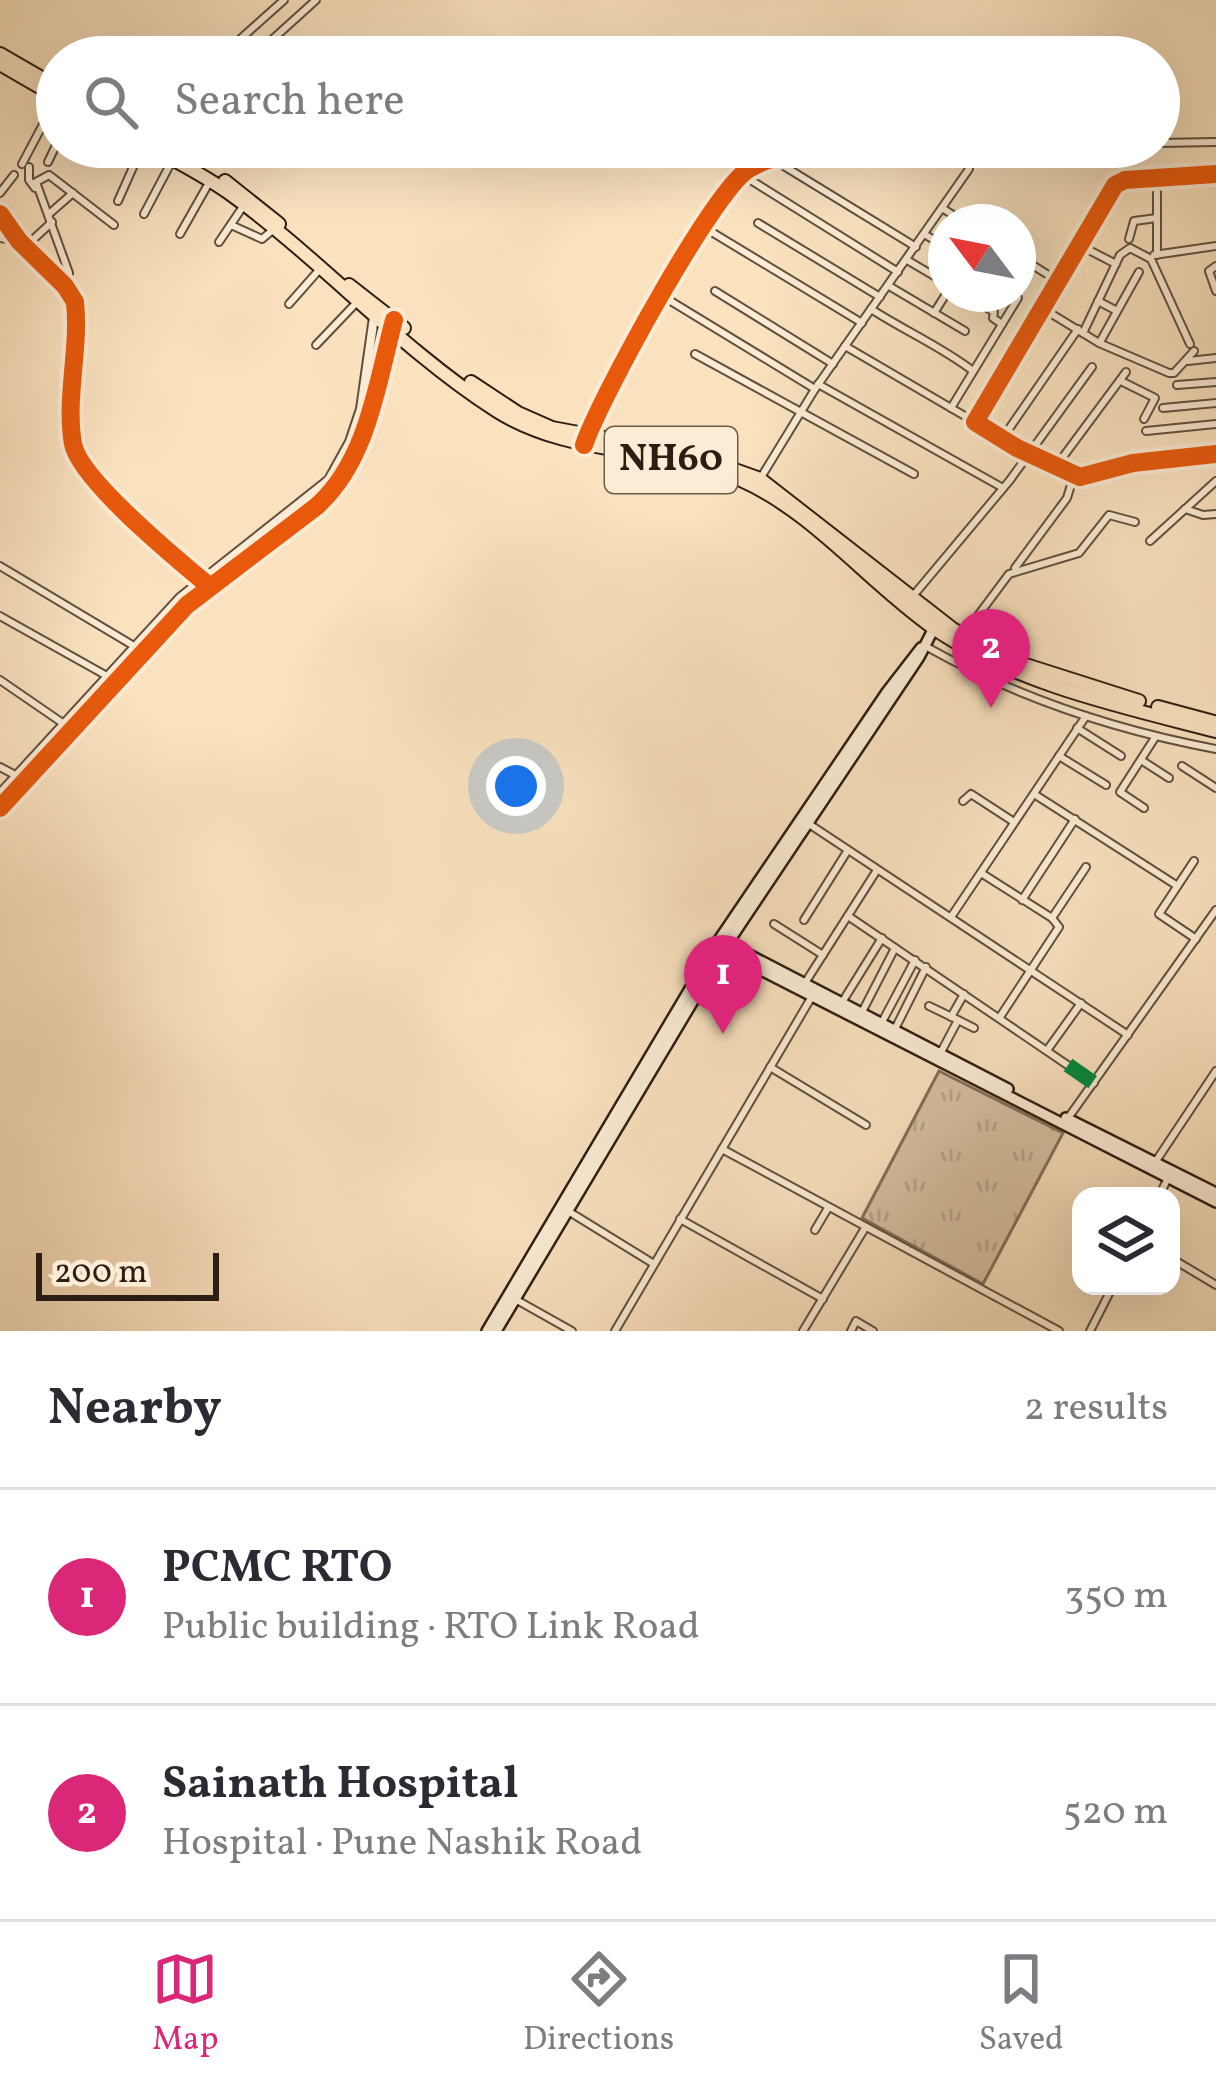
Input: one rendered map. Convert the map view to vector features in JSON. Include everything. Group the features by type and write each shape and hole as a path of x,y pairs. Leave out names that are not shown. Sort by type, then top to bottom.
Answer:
{"highway":[{"path":"0,54 36,75"},
{"path":"0,64 36,85"},
{"name":"NH60","path":"191,168 498,402 590,442 744,481 788,509 934,628 1024,674 1216,727"},
{"name":"NH60","path":"196,168 252,200 368,305"},
{"name":"NH60","path":"590,442 690,454 760,479 910,599 963,635 1026,665 1216,727"}],"main road":[{"path":"487,1331 721,945 934,628"},
{"path":"721,945 1216,1198"},
{"path":"496,1331 721,945"},
{"path":"807,991 881,1024 1066,1122"}],"street":[{"path":"244,36 284,0"},
{"path":"276,36 316,0"},
{"path":"1180,143 1216,142"},
{"path":"36,143 26,165 29,180 50,218 69,273 65,286"},
{"path":"118,201 135,168"},
{"path":"144,214 164,168"},
{"path":"590,442 612,383 704,227 730,187 753,168"},
{"path":"786,168 916,247"},
{"path":"945,204 969,169"},
{"path":"35,188 45,174 115,225"},
{"path":"741,174 898,272"},
{"path":"975,422 1114,185 1125,180 1216,174"},
{"path":"0,193 14,175"},
{"path":"1042,308 1099,343 1174,374 1192,347 1152,256 1157,178"},
{"path":"180,234 210,181"},
{"path":"22,244 73,192"},
{"path":"219,242 244,205"},
{"path":"0,214 22,244 65,286 76,312 72,435 78,459 204,583"},
{"path":"1129,238 1134,221 1157,218"},
{"path":"758,223 880,297"},
{"path":"231,225 262,239 274,230"},
{"path":"704,227 862,323"},
{"path":"760,479 817,386 928,228"},
{"path":"924,234 928,236"},
{"path":"0,238 22,244"},
{"path":"1079,245 1116,264"},
{"path":"1002,439 1091,316 1127,248 1152,256 1216,246"},
{"path":"907,260 928,272"},
{"path":"1216,266 1209,271 1216,292"},
{"path":"1036,267 1058,281"},
{"path":"289,304 320,270"},
{"path":"1099,343 1139,272"},
{"path":"889,286 965,331"},
{"path":"715,291 833,364"},
{"path":"664,297 1003,488"},
{"path":"1098,301 1117,311"},
{"path":"316,345 368,305"},
{"path":"0,808 107,676 204,583 314,496 334,473 361,409 368,305"},
{"path":"872,310 949,352 973,371"},
{"path":"994,312 993,318 1002,324"},
{"path":"951,408 1009,312"},
{"path":"1091,316 1109,326"},
{"path":"204,583 316,506 336,487 362,436 393,324"},
{"path":"845,346 1074,476 1133,463 1216,454"},
{"path":"694,354 914,474"},
{"path":"1184,361 1216,358"},
{"path":"910,599 1003,488 1092,367"},
{"path":"1057,465 1126,372"},
{"path":"1120,381 1155,398 1144,418"},
{"path":"1177,385 1216,382"},
{"path":"1163,408 1216,403"},
{"path":"1146,430 1216,424"},
{"path":"963,635 1066,497 1074,476"},
{"path":"1150,541 1216,481"},
{"path":"1185,509 1216,514"},
{"path":"1013,571 1079,553 1109,515 1135,522"},
{"path":"0,566 138,648"},
{"path":"0,616 107,676"},
{"path":"922,647 1016,692 1156,736 1216,749"},
{"path":"0,794 138,648"},
{"path":"0,680 67,726"},
{"path":"951,917 1086,715"},
{"path":"1077,728 1121,756"},
{"path":"1144,808 1120,792 1156,736"},
{"path":"1060,756 1106,785"},
{"path":"1141,760 1169,778"},
{"path":"1182,766 1216,788"},
{"path":"0,767 16,776"},
{"path":"963,801 971,794 1015,822"},
{"path":"1034,794 1176,885"},
{"path":"1022,900 1075,819"},
{"path":"805,820 1128,1034"},
{"path":"804,920 848,850"},
{"path":"1194,861 1159,914 1196,939"},
{"path":"1052,918 1086,867"},
{"path":"615,1331 770,1067 823,955 877,870"},
{"path":"980,873 1057,922 1057,931 1000,1017"},
{"path":"1066,1122 1215,915"},
{"path":"848,916 1094,1083"},
{"path":"774,924 823,955"},
{"path":"841,1004 882,938"},
{"path":"861,1014 896,947"},
{"path":"881,1024 915,960"},
{"path":"894,1031 926,967"},
{"path":"940,1054 964,993"},
{"path":"1048,1050 1081,1003"},
{"path":"929,1006 974,1028"},
{"path":"770,1067 866,1125"},
{"path":"1152,1166 1216,1071"},
{"path":"722,1149 1059,1331"},
{"path":"1163,1187 1170,1173"},
{"path":"815,1230 828,1208"},
{"path":"568,1210 654,1264"},
{"path":"680,1219 823,1299"},
{"path":"803,1331 865,1228"},
{"path":"1180,1263 1216,1285"},
{"path":"1090,1331 1108,1295"},
{"path":"515,1299 572,1331"},
{"path":"851,1331 856,1322 872,1331"}],"green space":[{"path":"939,1071 1063,1133 983,1284 862,1218"}],"marked path":[{"path":"1068,1065 1094,1083"}],"cycle path":[{"path":"584,445 685,253 732,185 751,168"},
{"path":"1216,174 1125,180 1115,185 975,422 1080,477 1133,463 1216,454"},
{"path":"0,214 75,302 71,427 80,459 132,519 209,586"},
{"path":"0,808 187,605 317,506 334,487 368,419 394,320"}],"place":[{"name":"Sainath Hospital","path":"991,708"},
{"name":"PCMC RTO","path":"723,1034"}]}
